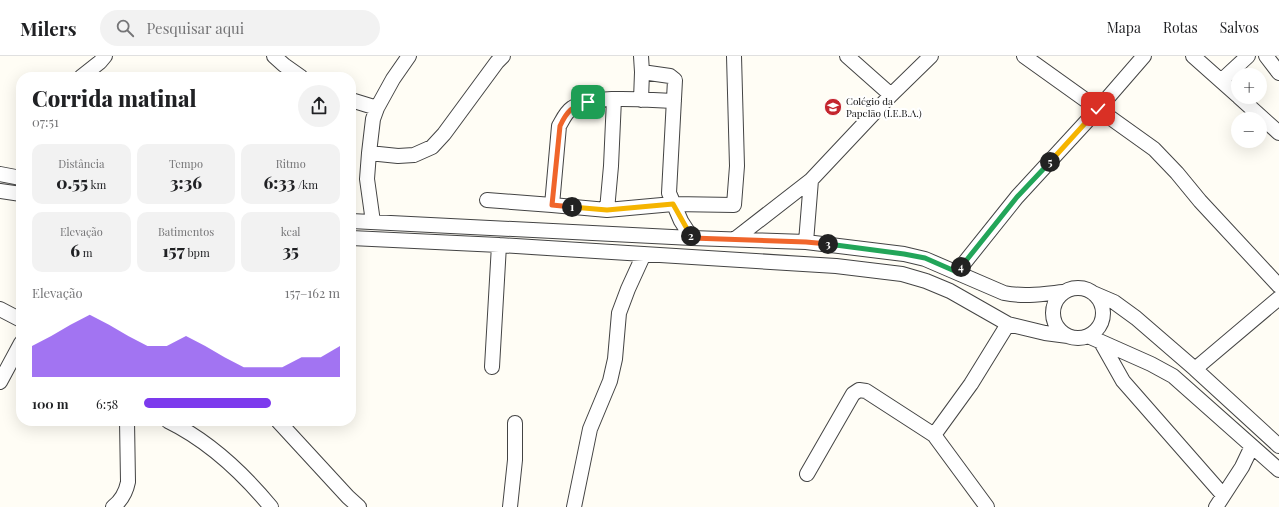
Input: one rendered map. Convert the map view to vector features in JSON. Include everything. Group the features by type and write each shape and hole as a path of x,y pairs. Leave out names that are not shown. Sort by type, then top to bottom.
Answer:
{"street":[{"path":"87,72 105,56"},
{"path":"373,222 367,179 372,127 377,108 393,79 409,56"},
{"path":"369,153 398,156 414,155 432,147 444,134 503,56"},
{"path":"641,56 641,100"},
{"path":"487,200 607,210 673,204 732,206 734,204 737,166 734,56"},
{"path":"847,56 891,95"},
{"path":"735,239 811,180 891,95 931,56"},
{"path":"1024,56 1154,149 1177,173 1205,207 1279,286"},
{"path":"957,272 1017,197 1098,109 1144,56"},
{"path":"1193,56 1231,89"},
{"path":"1221,81 1248,56"},
{"path":"1266,56 1279,73"},
{"path":"283,59 296,72"},
{"path":"642,72 673,78 675,80 676,86 669,193 673,204 692,238"},
{"path":"552,205 560,126 564,116 570,109 588,102 614,99 674,101"},
{"path":"607,210 611,166 614,99"},
{"path":"356,102 377,108"},
{"path":"1248,104 1279,133"},
{"path":"0,174 16,177"},
{"path":"806,242 811,180"},
{"path":"0,191 16,193"},
{"path":"356,221 692,238 806,242 925,258 1004,293 1034,295 1063,292 1078,288 1086,289 1114,302 1127,311 1196,369 1279,446"},
{"path":"356,238 499,245 836,266 902,274 926,281 950,291 1008,324 1045,333 1094,339 1151,364 1173,376 1279,470"},
{"path":"492,367 499,245"},
{"path":"574,507 590,430 610,381 615,359 619,314 628,289 644,254"},
{"path":"1063,292 1054,302 1052,316 1057,328 1068,336"},
{"path":"1094,293 1102,306 1103,316 1099,326 1092,334 1094,339 1123,381 1220,501 1242,467 1252,446"},
{"path":"1196,369 1279,298"},
{"path":"0,309 16,317"},
{"path":"934,435 971,384 1008,324"},
{"path":"0,382 16,352"},
{"path":"807,474 853,394 859,390 866,391 934,435 987,507"},
{"path":"510,507 515,460 515,423"},
{"path":"113,507 121,500 126,491 128,482 127,426"},
{"path":"179,426 210,446 251,483 271,507"},
{"path":"283,426 359,507"}],"place":[{"name":"Colégio da Papelão (I.E.B.A.)","path":"833,107"}],"route":[{"path":"588,102 570,109 564,116 560,126 552,205 607,210 673,204 692,238 806,242 904,254 925,258 957,272 1017,197 1098,109"}]}
